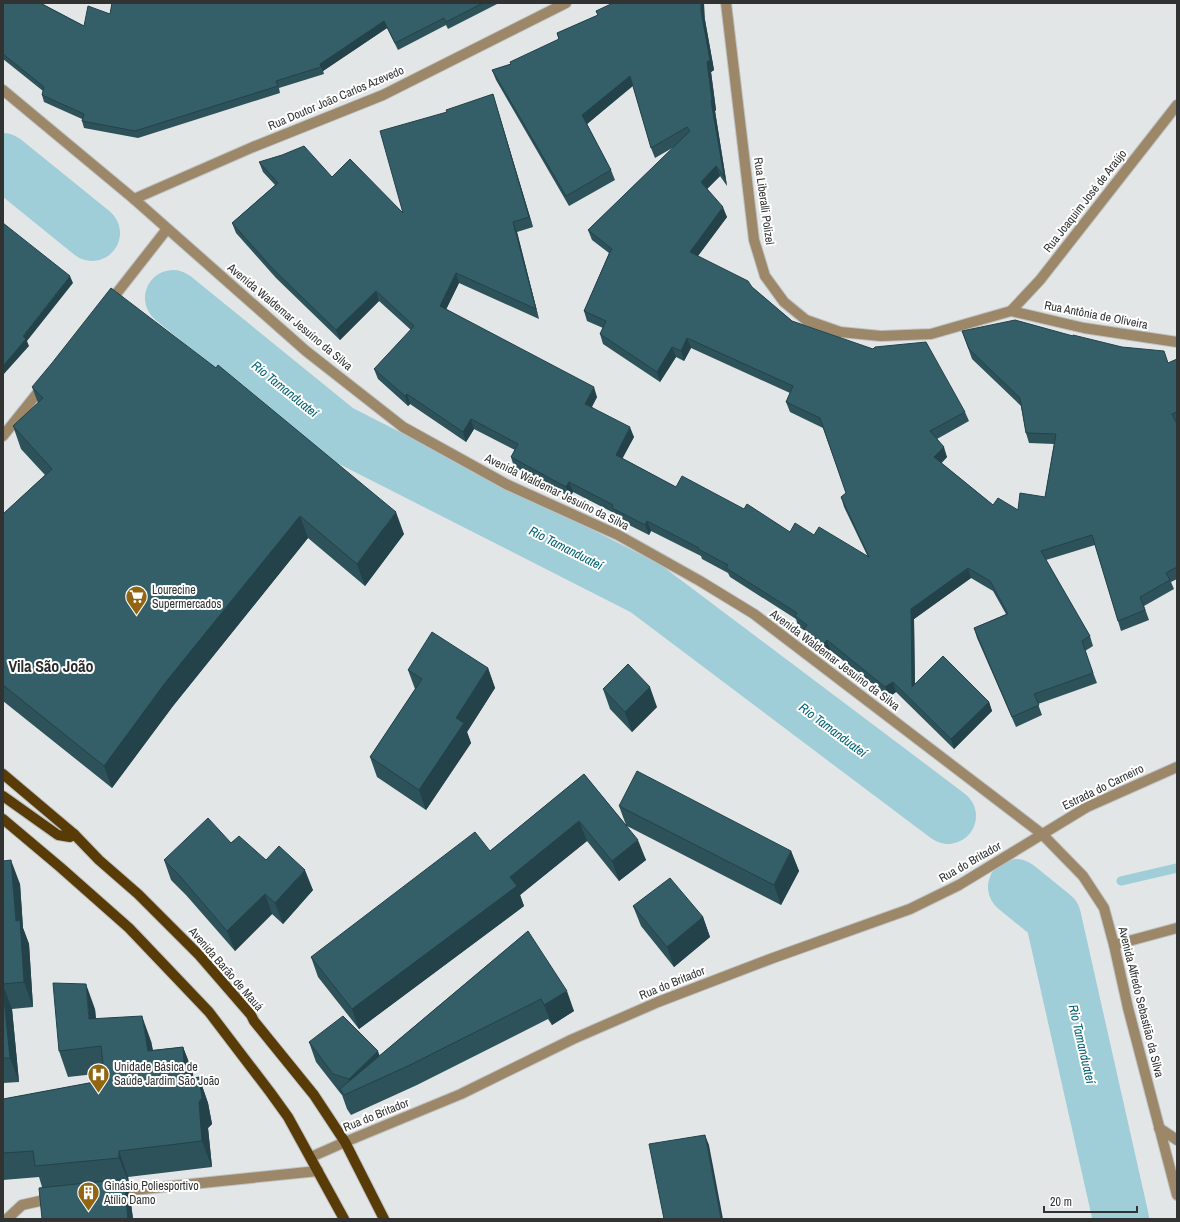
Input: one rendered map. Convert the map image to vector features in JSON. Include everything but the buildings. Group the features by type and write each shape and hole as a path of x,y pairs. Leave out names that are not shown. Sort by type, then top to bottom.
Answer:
{"main road":[{"name":"Avenida Barão de Mauá","path":"3,774 74,834 99,860 138,894 199,955 251,1015 254,1021 314,1095 345,1142 384,1219"},
{"path":"3,796 58,835 70,837 74,834"},
{"path":"3,820 60,867 129,928 209,1012 288,1117 344,1219"}],"street":[{"name":"Rua Doutor João Carlos Azevedo","path":"134,199 253,147 383,95 566,3"},
{"name":"Rua Liberalli Polizel","path":"726,3 754,240 765,276 784,302 806,320 840,332 881,336 931,334 1011,311"},
{"name":"Avenida Waldemar Jesuíno da Silva","path":"3,90 134,199 306,351 403,427 508,485 618,535 700,581 754,614 1042,834"},
{"name":"Rua Joaquim José de Araújo","path":"1011,311 1040,280 1177,105"},
{"path":"105,308 167,229"},
{"name":"Rua Antônia de Oliveira","path":"1011,311 1084,328 1177,342"},
{"path":"3,436 51,375"},
{"name":"Estrada do Carneiro","path":"1042,834 1086,807 1177,767"},
{"name":"Avenida Alfredo Sebastião da Silva","path":"1042,834 1083,876 1104,908 1128,1008 1177,1195"},
{"name":"Rua do Britador","path":"310,1157 461,1094 573,1039 658,1002 773,958 910,909 959,885 1042,834"},
{"path":"1114,945 1177,928"},
{"path":"1159,1128 1177,1140"},
{"path":"104,1193 318,1171"},
{"path":"7,1219 22,1205 48,1198 64,1197"}],"waterway":[{"name":"Rio Tamanduateí","path":"3,161 92,233"},
{"name":"Rio Tamanduateí","path":"173,298 338,432 645,588 948,816"},
{"path":"1121,881 1177,868"},
{"name":"Rio Tamanduateí","path":"1016,887 1053,917 1121,1219"}],"place":[{"name":"Lourecine Supermercados","path":"137,616"},
{"name":"Unidade Básica de Saúde Jardim São João","path":"99,1094"},
{"name":"Ginásio Poliesportivo Atílio Damo","path":"89,1212"}],"district":[{"name":"Vila São João","path":"51,666"}]}
